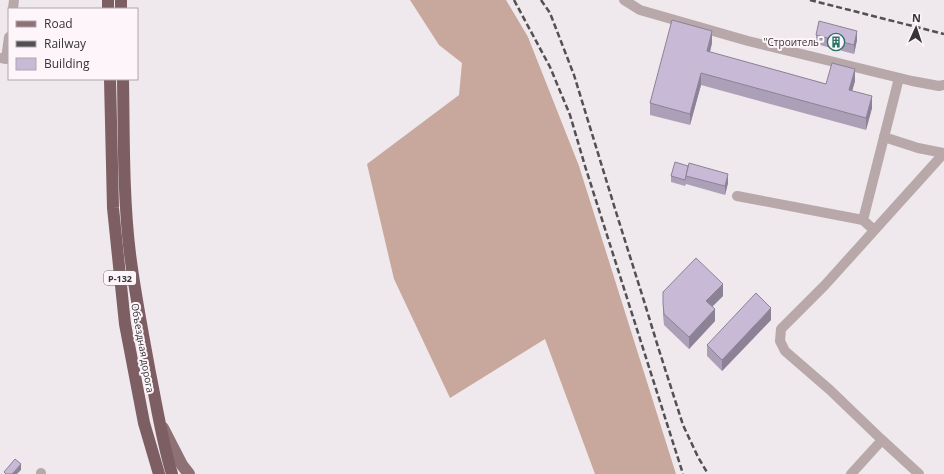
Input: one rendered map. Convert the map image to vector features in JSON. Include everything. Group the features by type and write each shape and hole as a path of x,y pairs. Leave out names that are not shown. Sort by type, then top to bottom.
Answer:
{"highway":[{"name":"Объездная дорога","path":"110,80 113,208 125,324 144,423 159,474"},
{"name":"Объездная дорога","path":"123,80 125,193 130,254 159,421 172,474"}],"main road":[{"path":"159,421 189,474"},
{"path":"144,423 153,474"}],"street":[{"path":"624,0 640,10 748,41 899,78 939,86 944,85"},
{"path":"0,58 6,59 8,44"},
{"path":"863,220 899,78"},
{"path":"884,137 918,148 944,153"},
{"path":"919,474 830,390 784,351 780,341 781,329 824,285 944,153"},
{"path":"738,196 863,220 874,230"},
{"path":"851,474 882,440"}],"shaded area":[{"path":"410,0 506,0 528,37 579,166 676,474 595,474 545,339 450,398 394,279 367,164 459,95 462,63 439,45"}],"building":[{"path":"672,20 712,31 707,51 826,84 832,63 855,69 849,90 872,96 866,118 701,73 690,114 650,103"},
{"path":"819,21 857,31 854,45 816,35"},
{"path":"675,162 688,166 685,180 671,176"},
{"path":"689,163 728,174 725,186 686,176"},
{"path":"696,258 723,284 706,301 715,309 689,337 664,314 663,292"},
{"path":"756,293 771,308 722,360 707,345"},
{"path":"15,459 21,464 12,474 6,474 4,472"}],"railway":[{"path":"514,0 550,67 570,115 683,474"},
{"path":"541,0 550,13 574,75 683,425 708,474"},
{"path":"810,0 944,34"}],"place":[{"name":"\"Строитель\"","path":"836,42"}]}
